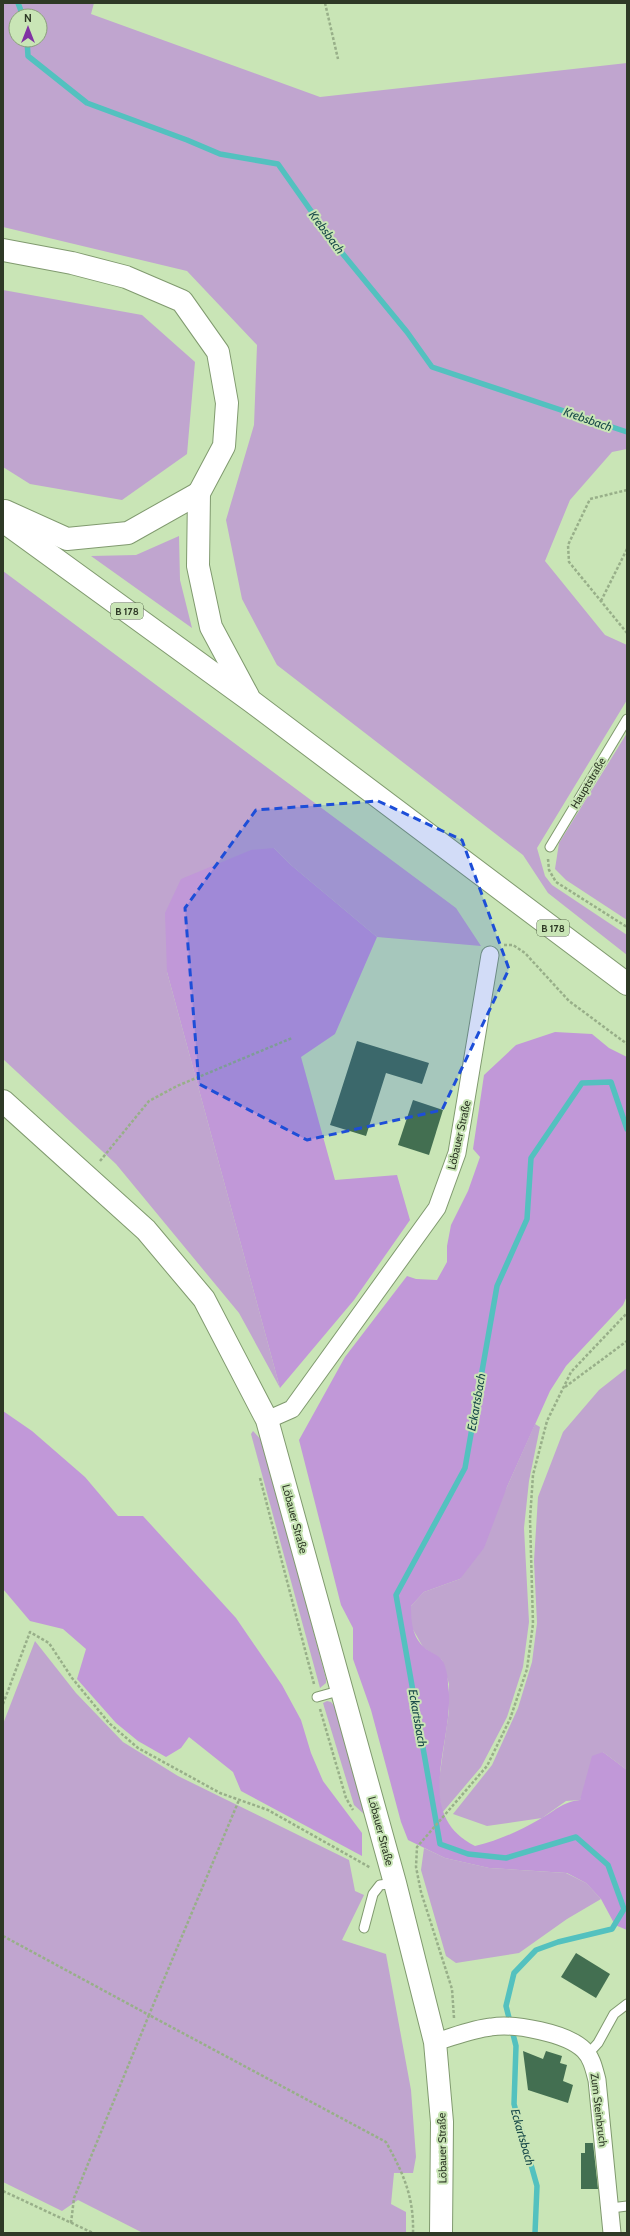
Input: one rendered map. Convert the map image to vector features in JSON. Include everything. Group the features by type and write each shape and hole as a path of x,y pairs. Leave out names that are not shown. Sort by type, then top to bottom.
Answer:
{"main road":[{"path":"3,250 72,263 126,277 182,301 218,352 227,403 224,446 199,493 198,566 211,627 251,701"},
{"path":"3,510 67,539 128,533 199,493"},
{"name":"B 178","path":"3,521 251,701 627,984"},
{"path":"3,1101 146,1230 204,1299 270,1428"},
{"name":"Löbauer Straße","path":"270,1428 342,1690 384,1880 445,2039 442,2122 441,2233"}],"street":[{"name":"Löbauer Straße","path":"270,1428 292,1409 437,1208 457,1153 490,955"},
{"name":"Zum Steinbruch","path":"445,2039 492,2026 531,2027 576,2044 587,2055 593,2063 597,2080 619,2207 612,2233"}],"lane":[{"name":"Hauptstraße","path":"550,847 627,719"},
{"path":"317,1697 342,1690"},
{"path":"364,1928 373,1894 384,1880"},
{"path":"587,2055 598,2042 614,2014 621,2007 627,2004"}],"path":[{"path":"325,3 338,59"},
{"path":"627,490 590,499 568,545 569,562 627,633"},
{"path":"601,601 627,549"},
{"path":"550,847 548,870 556,882 627,927"},
{"path":"490,955 506,944 518,947 569,1002 627,1044"},
{"path":"87,1177 149,1101 177,1086 292,1038"},
{"path":"445,2039 452,1989 421,1892 416,1867 417,1847 487,1766 510,1719 527,1669 533,1624 530,1518 533,1475 547,1421 571,1372 627,1313"},
{"path":"564,1388 627,1341"},
{"path":"3,1704 30,1632 49,1643 72,1678 109,1723 138,1748 220,1793 268,1810 384,1880"},
{"path":"71,2223 74,2198 239,1800"},
{"path":"3,1936 386,2142 403,2173 410,2192 413,2233"},
{"path":"3,2191 93,2233"}],"highlighted area":[{"path":"378,801 462,840 509,969 442,1110 307,1140 199,1084 185,908 256,810"}],"shaded area":[{"path":"3,3 94,3 91,14 320,97 627,63 627,449 612,452 570,500 545,561 605,635 627,645 627,700 537,848 545,876 552,885 627,935 627,955 548,893 523,855 277,665 242,599 226,520 254,425 257,345 187,271 3,227"},
{"path":"3,290 142,315 195,362 187,454 122,500 30,484 3,467"},
{"path":"179,536 180,580 192,628 91,556 136,555"},
{"path":"3,571 456,908 481,946 377,937 291,865 274,848 167,972 280,1388 239,1313 116,1164 3,1059"},
{"path":"627,733 627,920 566,880 555,869 559,843"},
{"path":"274,848 291,865 377,937 335,1034 301,1057 335,1180 397,1175 410,1220 354,1300 280,1388 167,972 165,913 181,879 251,850"},
{"path":"555,1032 592,1034 609,1048 627,1057 627,1296 623,1305 566,1366 550,1391 507,1487 484,1548 460,1579 424,1592 411,1606 411,1617 417,1639 425,1648 442,1660 445,1665 448,1681 449,1705 440,1773 440,1794 444,1814 455,1832 475,1846 508,1835 532,1824 563,1805 580,1800 592,1756 603,1752 627,1770 627,1930 615,1925 601,1899 586,1883 567,1873 489,1868 445,1858 408,1840 401,1822 371,1710 353,1659 353,1628 341,1605 299,1440 345,1357 407,1276 416,1279 437,1280 447,1262 447,1246 451,1225 468,1191 480,1157 473,1149 484,1075 516,1045"},
{"path":"627,1368 627,1770 603,1752 580,1800 566,1801 542,1818 487,1826 453,1814 492,1765 518,1708 532,1662 537,1623 534,1561 538,1497 563,1432 599,1390"},
{"path":"3,1411 32,1431 85,1477 118,1516 143,1516 236,1618 282,1685 301,1720 311,1753 323,1781 362,1833 362,1856 241,1791 233,1772 189,1737 181,1748 166,1757 138,1741 116,1723 77,1679 86,1649 63,1629 30,1621 3,1589"},
{"path":"535,1424 540,1427 529,1481 524,1528 529,1622 523,1667 507,1717 481,1767 442,1813 438,1787 449,1711 449,1684 442,1660 423,1647 411,1626 411,1606 424,1592 460,1579 507,1487"},
{"path":"253,1431 263,1442 326,1679 326,1683 320,1688 251,1434"},
{"path":"35,1641 76,1693 123,1742 178,1776 349,1860 355,1891 364,1895 342,1940 386,1954 411,2090 416,2157 413,2173 394,2173 391,2204 406,2212 406,2233 143,2233 78,2200 62,2211 3,2182 3,1724"},
{"path":"327,1701 331,1702 335,1707 365,1815 354,1805 323,1703"},
{"path":"424,1848 445,1858 489,1868 566,1873 586,1883 601,1899 567,1919 519,1953 456,1963 446,1956 421,1870"}],"building":[{"path":"357,1041 429,1063 422,1084 386,1073 366,1136 330,1125"},
{"path":"413,1100 443,1110 429,1155 398,1145"},
{"path":"576,1953 610,1974 596,1998 561,1977"},
{"path":"523,2051 543,2059 546,2051 562,2056 560,2063 567,2065 563,2081 573,2085 568,2103 528,2090"},
{"path":"585,2143 593,2143 598,2189 581,2189 581,2153 585,2153"}],"waterway":[{"name":"Krebsbach","path":"18,3 20,8"},
{"name":"Krebsbach","path":"28,48 28,56 87,103 187,140 220,154 278,164 333,242 407,332 432,367 627,432"},
{"name":"Eckartsbach","path":"535,2233 537,2186 514,2104 516,2046 506,2006 514,1973 536,1950 558,1942 612,1929 624,1909 608,1865 576,1837 506,1858 468,1854 440,1844 396,1595 465,1468 497,1286 527,1219 531,1158 582,1083 611,1082 627,1129"}]}
